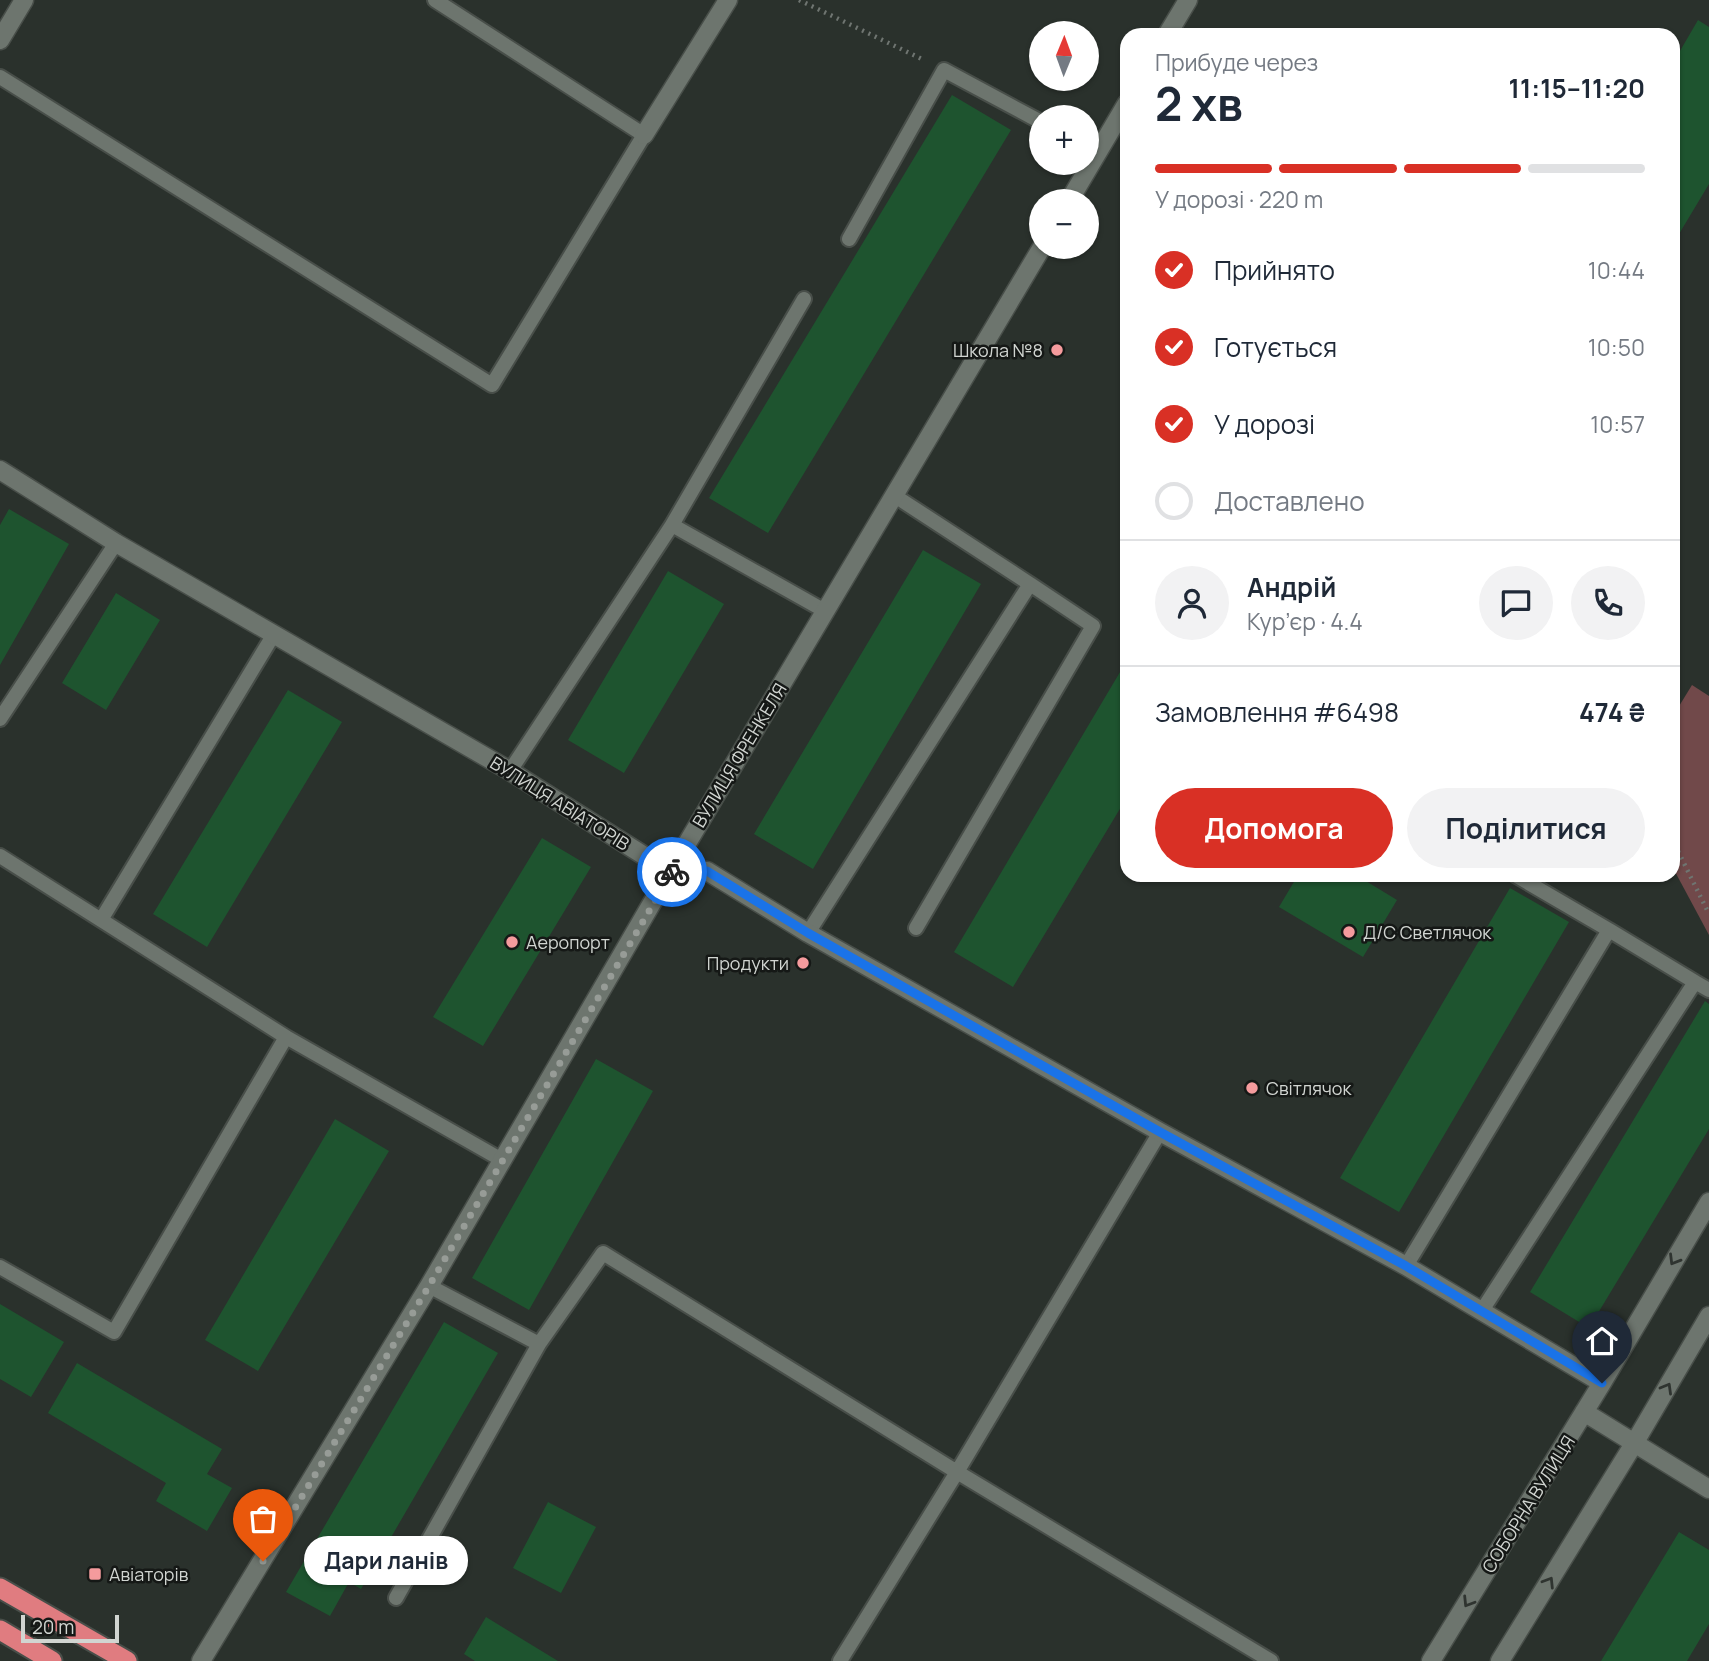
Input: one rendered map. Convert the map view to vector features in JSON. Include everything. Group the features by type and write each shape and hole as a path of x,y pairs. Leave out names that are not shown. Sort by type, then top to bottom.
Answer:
{"highway":[{"path":"0,1588 127,1661"},
{"path":"0,1630 52,1661"}],"street":[{"path":"0,40 24,0"},
{"path":"644,135 728,0"},
{"path":"1171,28 1188,0"},
{"path":"1099,140 1120,112"},
{"name":"ВУЛИЦЯ ФРЕНКЕЛЯ","path":"201,1661 429,1286 670,872 1035,259"},
{"name":"ВУЛИЦЯ АВІАТОРІВ","path":"0,470 116,543 510,771 670,872"},
{"path":"670,872 707,871 808,933 1160,1132 1406,1266 1602,1383"},
{"name":"СОБОРНА ВУЛИЦЯ","path":"1431,1661 1602,1383 1709,1202"},
{"path":"1500,1661 1709,1316"},
{"path":"1584,1412 1709,1489"}],"lane":[{"path":"0,77 492,385 644,135 435,0"},
{"path":"849,239 944,69 1029,115"},
{"path":"510,771 673,525 804,299"},
{"path":"894,496 1093,626 916,928"},
{"path":"673,525 825,611"},
{"path":"0,719 116,543"},
{"path":"808,933 1030,584"},
{"path":"102,920 274,634"},
{"path":"0,856 286,1037 502,1160"},
{"path":"1527,882 1709,990"},
{"path":"1406,1266 1609,930"},
{"path":"1481,1312 1695,982"},
{"path":"0,1267 114,1332 286,1037"},
{"path":"840,1661 957,1472 1160,1132"},
{"path":"396,1598 539,1344 603,1254 957,1472 1272,1661"},
{"path":"429,1286 539,1344"}],"path":[{"path":"799,0 944,69"},
{"path":"1680,855 1709,914"}],"shaded area":[{"path":"1692,685 1709,696 1709,935 1680,881 1680,705"}],"building":[{"path":"1698,20 1709,27 1709,184 1680,232 1680,51"},
{"path":"952,95 1011,130 768,533 709,498"},
{"path":"9,509 69,544 0,665 0,525"},
{"path":"923,550 981,584 813,869 754,834"},
{"path":"668,571 724,604 624,773 568,740"},
{"path":"116,593 160,620 106,710 62,683"},
{"path":"1120,672 1120,809 1013,987 954,952"},
{"path":"288,690 342,722 207,947 153,914"},
{"name":"Аеропорт","path":"542,838 591,867 483,1046 433,1017"},
{"name":"Д/С Светлячок","path":"1294,882 1367,882 1397,900 1363,957 1279,907"},
{"path":"1510,888 1569,922 1399,1212 1340,1178"},
{"path":"1705,1001 1709,1004 1709,1129 1589,1328 1530,1292"},
{"path":"596,1059 653,1091 529,1310 472,1278"},
{"path":"335,1119 389,1151 258,1371 205,1340"},
{"path":"0,1304 64,1342 31,1397 0,1379"},
{"path":"444,1322 498,1353 361,1589 349,1582 330,1616 286,1592"},
{"path":"77,1363 222,1449 207,1474 232,1488 207,1531 156,1501 166,1483 48,1413"},
{"path":"548,1502 596,1527 561,1593 513,1568"},
{"path":"1679,1532 1709,1550 1709,1624 1687,1661 1601,1661"},
{"path":"486,1617 558,1661 475,1661 464,1654"}],"way so far":[{"path":"263,1561 429,1286 672,872"}],"place":[{"name":"Школа №8","path":"1057,350"},
{"name":"Д/С Светлячок","path":"1349,932"},
{"name":"Аеропорт","path":"512,942"},
{"name":"Продукти","path":"803,963"},
{"name":"Світлячок","path":"1252,1088"},
{"name":"Дари ланів","path":"263,1561"},
{"name":"Авіаторів","path":"95,1574"}],"route":[{"path":"672,872 707,871 808,933 1160,1132 1406,1266 1602,1383"}]}
